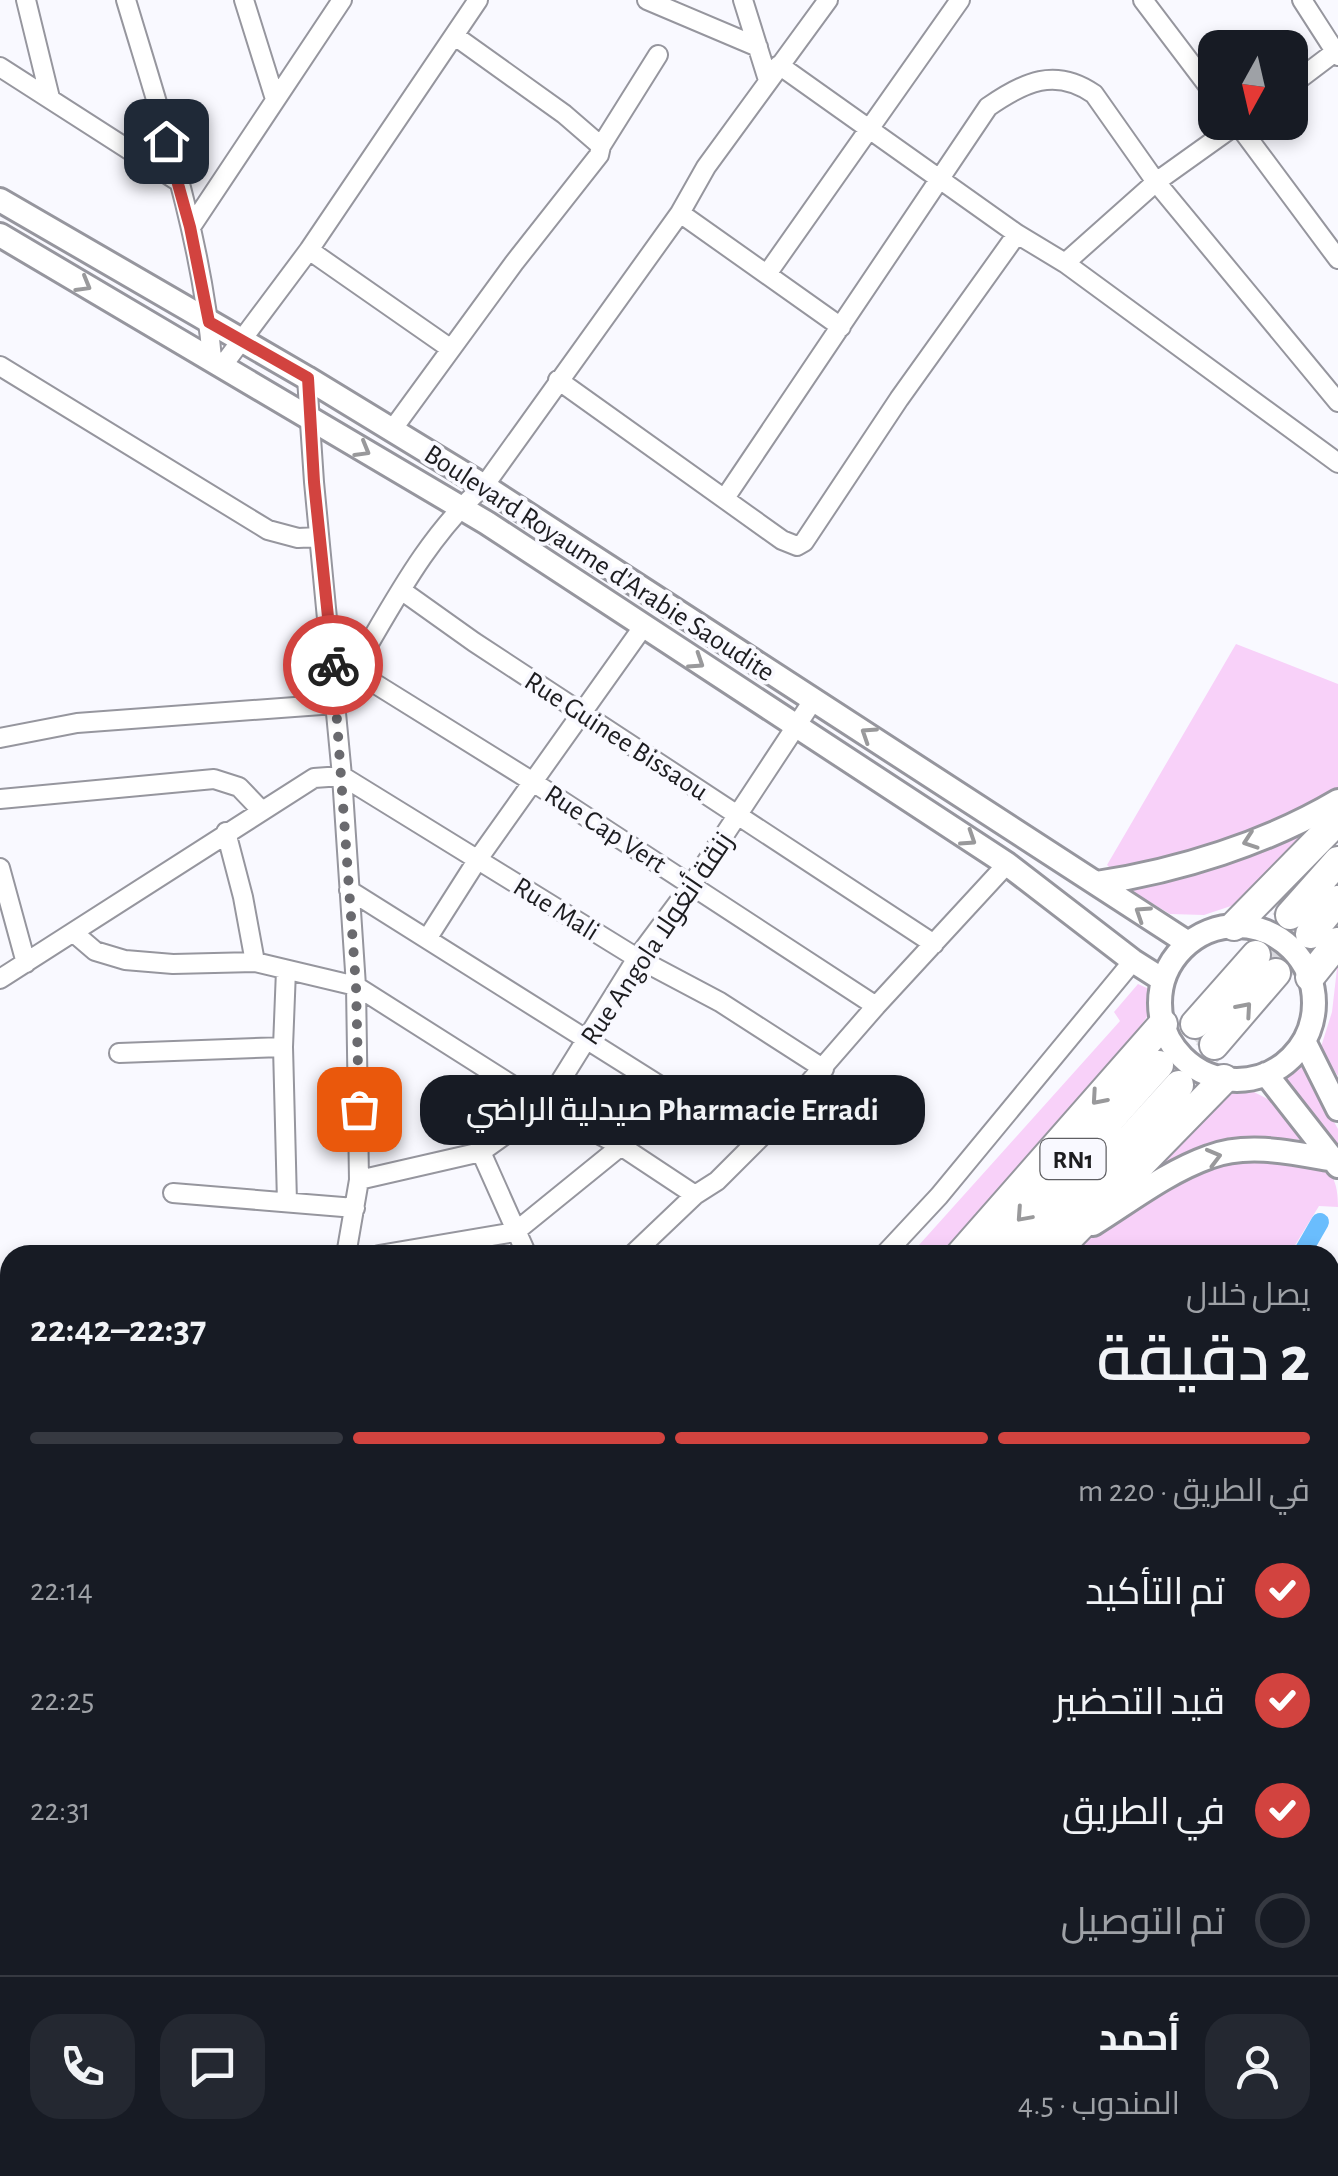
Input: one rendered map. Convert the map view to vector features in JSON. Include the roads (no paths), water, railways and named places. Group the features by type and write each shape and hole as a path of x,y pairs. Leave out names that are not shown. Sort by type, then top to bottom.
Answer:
{"highway":[{"path":"1234,926 1338,820"},
{"path":"1338,861 1300,925 1338,900"},
{"path":"1310,977 1338,942"},
{"path":"1205,1034 1266,964"},
{"path":"969,1245 1162,1024"},
{"name":"RN1","path":"998,1245 1169,1075 1033,1245"},
{"path":"1062,1245 1224,1079"}],"main road":[{"name":"Boulevard Royaume d'Arabie Saoudite","path":"0,200 308,378 484,486 1188,943"},
{"name":"Boulevard Royaume d'Arabie Saoudite","path":"0,235 460,507 1007,864 1133,962 1163,980"},
{"path":"1097,883 1132,878 1282,830 1338,801"},
{"path":"1234,926 1258,928 1280,938 1298,956 1310,977 1314,998 1312,1020 1304,1040 1289,1060 1266,1074 1245,1080 1224,1079 1186,1060 1162,1024 1160,995 1173,960 1188,943 1210,930 1234,926"},
{"path":"1304,1040 1338,1108"},
{"path":"1266,1074 1336,1163"},
{"path":"1063,1245 1179,1170 1212,1155 1278,1150 1336,1163"}],"street":[{"path":"26,0 50,98"},
{"path":"126,0 190,227 217,362"},
{"path":"244,0 275,98"},
{"path":"190,227 342,0"},
{"path":"217,362 240,339 309,250 478,0"},
{"path":"647,0 758,47"},
{"path":"743,0 758,47 774,73 870,128 1338,462"},
{"path":"353,671 430,543 484,486 680,213 706,167 828,0"},
{"path":"767,274 960,0"},
{"path":"1143,0 1198,73"},
{"path":"1304,1 1336,54 1308,73"},
{"path":"455,36 564,114 601,146"},
{"path":"392,430 599,154 658,55"},
{"path":"0,67 176,180"},
{"path":"725,498 988,106 1016,88 1062,78 1094,94 1156,182 1338,402"},
{"path":"1064,263 1156,182 1214,140"},
{"path":"1250,140 1338,259"},
{"path":"680,213 841,327"},
{"path":"558,380 794,546 804,542 899,398 1017,234"},
{"path":"309,250 451,349"},
{"path":"0,366 268,530 298,538 319,536"},
{"path":"308,378 356,986 359,1180 348,1245"},
{"name":"Rue Guinee Bissaou","path":"401,590 934,944"},
{"path":"428,939 478,859 644,627"},
{"name":"Rue Cap Vert","path":"332,656 692,884 876,1006"},
{"name":"Rue Angola زنقة أنغولا","path":"359,1180 481,1152 545,1106 637,958 692,884 814,699"},
{"path":"0,738 77,723 335,704"},
{"path":"0,979 314,778 342,776"},
{"name":"Rue Mali","path":"342,776 637,958 720,1002 824,1069"},
{"path":"0,798 214,780 239,787 261,810"},
{"path":"226,832 244,897 255,962"},
{"path":"642,1245 758,1140 1007,864"},
{"path":"0,868 26,963"},
{"path":"349,890 670,1092 758,1140"},
{"path":"74,933 94,951 125,960 173,964 255,962 356,986 695,1195"},
{"path":"893,1245 939,1196 1133,962"},
{"path":"286,970 287,1202"},
{"path":"118,1053 284,1047"},
{"path":"439,1245 516,1232 621,1146"},
{"path":"481,1152 522,1245"},
{"path":"173,1193 355,1208"}],"waterway":[{"path":"1307,1245 1320,1222"}],"tunnel":[{"path":"1256,955 1290,915"},
{"path":"1276,973 1310,934"},
{"path":"1159,1065 1195,1024"},
{"path":"1179,1085 1214,1045"}],"place":[{"name":"Pharmacie Erradi صيدلية الراضي","path":"359,1109"}]}
